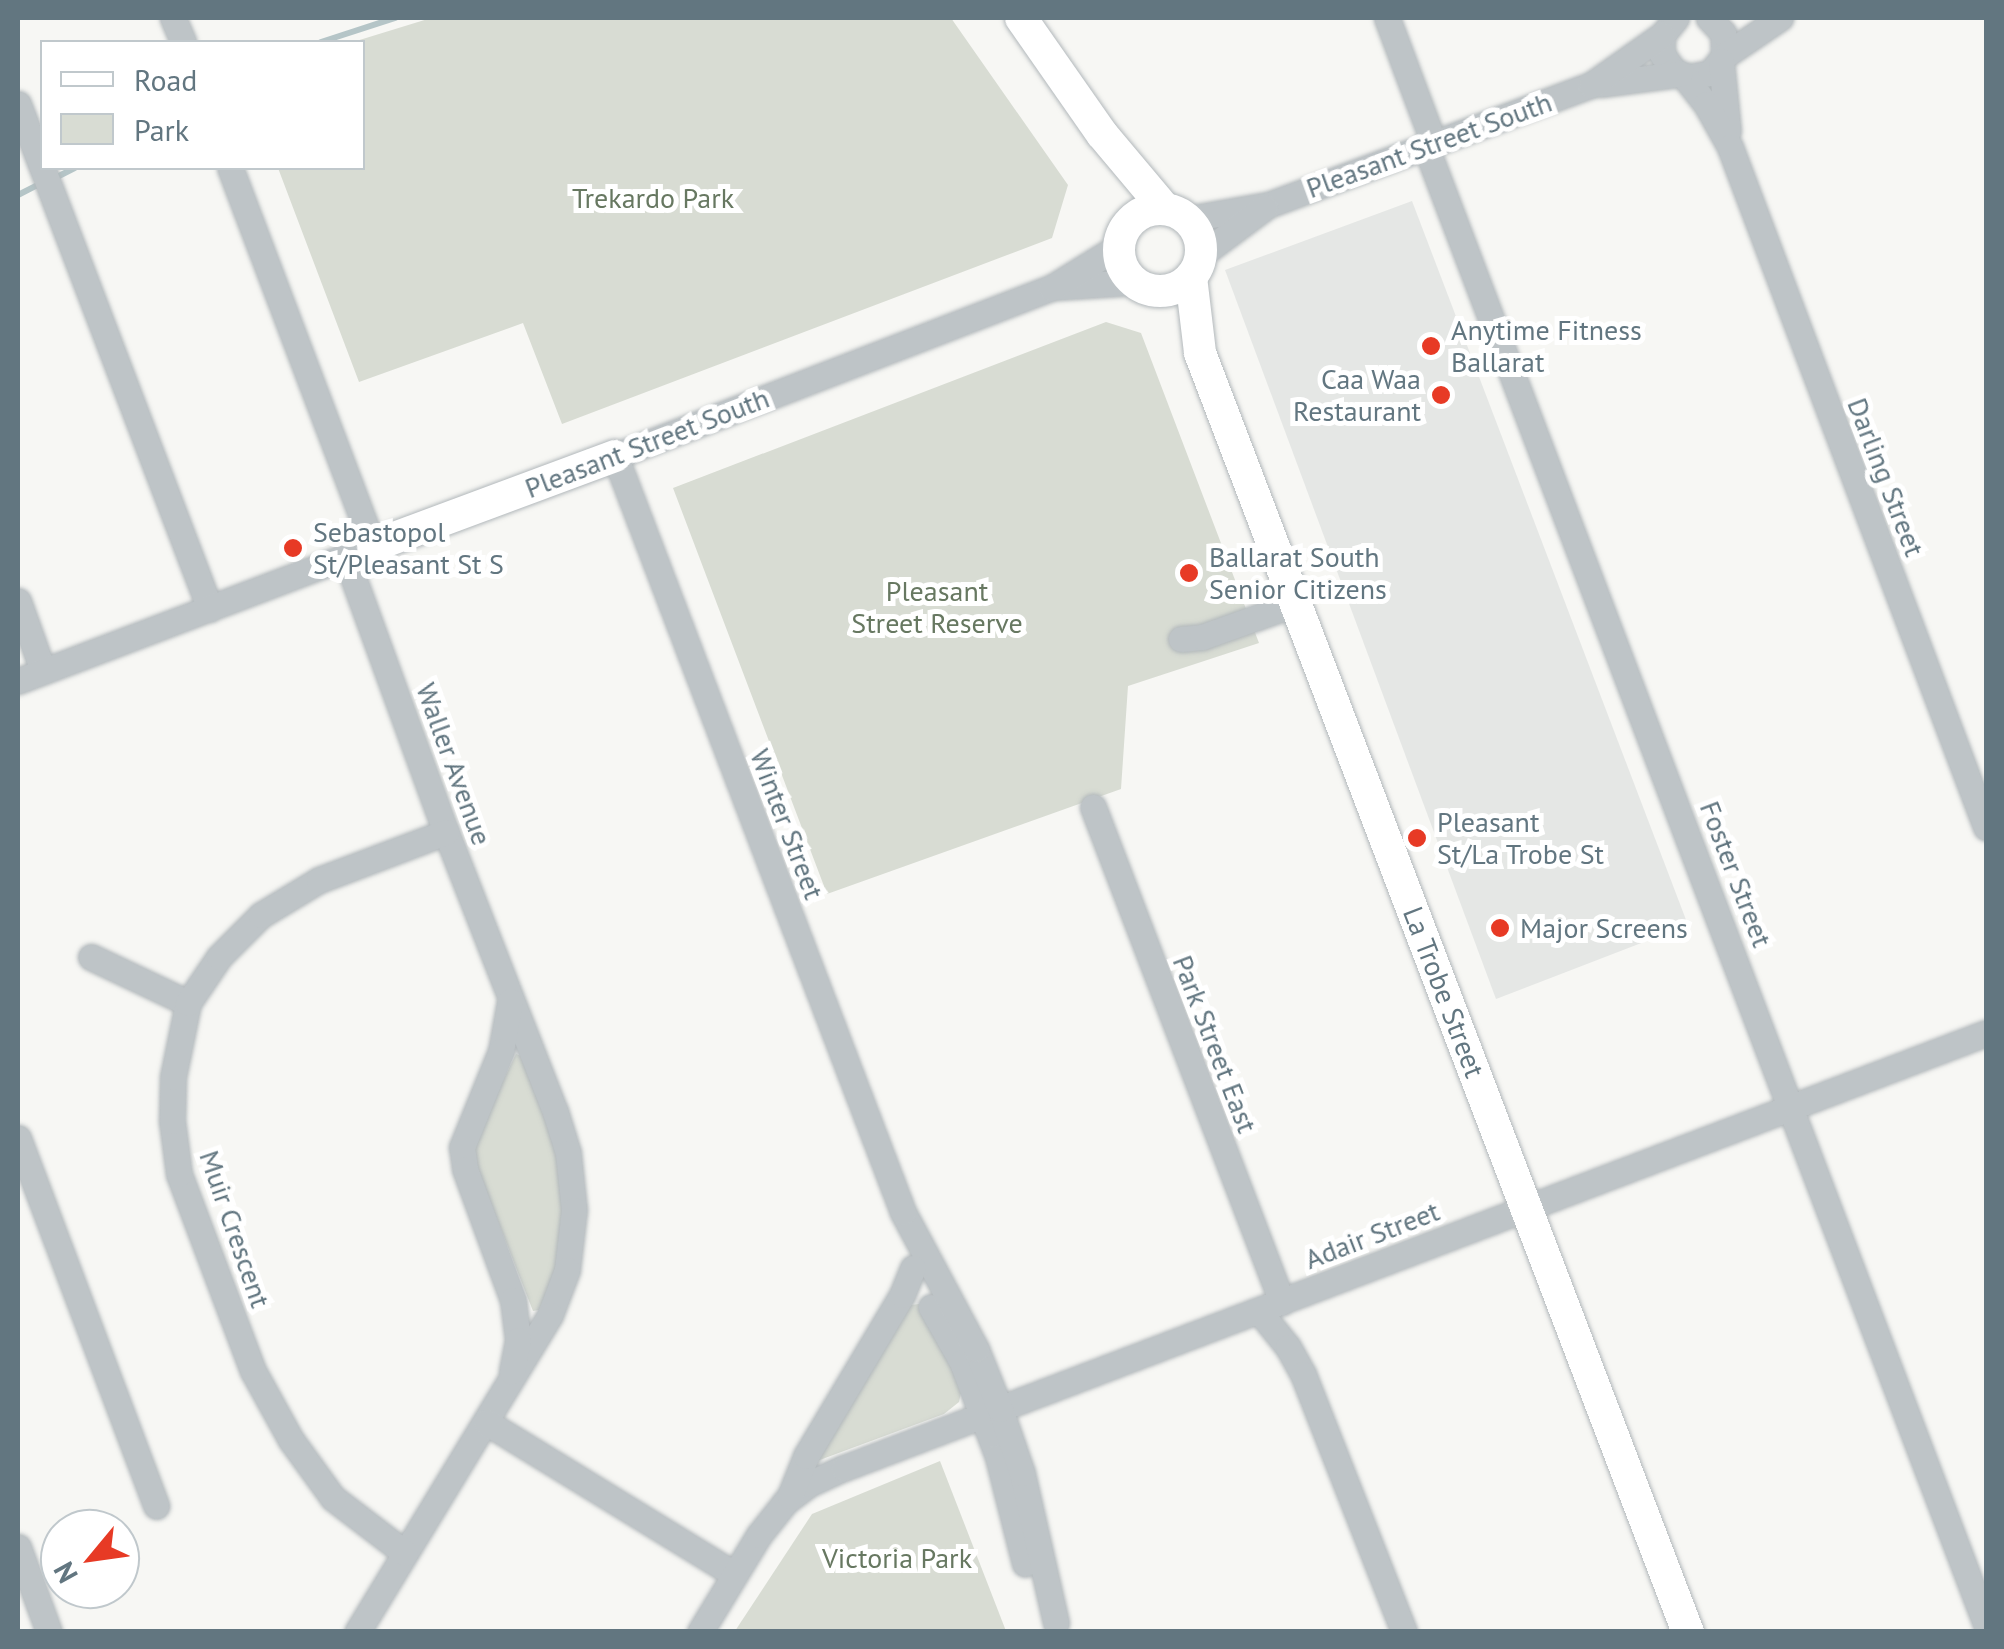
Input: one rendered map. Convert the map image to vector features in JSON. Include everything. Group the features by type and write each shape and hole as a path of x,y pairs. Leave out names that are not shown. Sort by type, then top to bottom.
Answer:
{"main road":[{"path":"1021,18 1102,134 1176,214 1196,230 1196,266 1169,290 1145,286 1120,260 1123,235 1102,134"},
{"path":"1123,235 1138,214 1176,214"},
{"name":"La Trobe Street","path":"1196,266 1200,354 1688,1632"},
{"name":"La Trobe Street","path":"1145,286 1200,354"},
{"name":"Pleasant Street South","path":"359,551 615,456"}],"street":[{"name":"Foster Street","path":"1387,18 1430,145 1986,1624"},
{"name":"Darling Street","path":"1709,18 1723,33 1730,147"},
{"path":"1717,18 1728,18"},
{"path":"1722,59 1780,18"},
{"name":"Pleasant Street South","path":"1591,86 1667,25"},
{"name":"Darling Street","path":"1667,25 1664,59 1706,104 1730,147 1986,827"},
{"name":"Pleasant Street South","path":"1176,214 1268,205 1591,86 1705,74 1722,59"},
{"path":"18,104 40,164"},
{"path":"42,170 210,608"},
{"name":"Waller Avenue","path":"231,170 359,551 446,832 562,1131 574,1210 562,1286 530,1351 357,1632"},
{"name":"Pleasant Street South","path":"1196,266 1268,205"},
{"name":"Pleasant Street South","path":"615,456 1051,288 1123,235"},
{"name":"Pleasant Street South","path":"1051,288 1145,286"},
{"name":"Winter Street","path":"615,456 903,1212 972,1342 1022,1556 1058,1628"},
{"name":"Pleasant Street South","path":"18,681 359,551"},
{"path":"18,601 43,671"},
{"path":"1181,639 1202,637 1294,604"},
{"name":"Park Street East","path":"1092,807 1270,1306 1308,1385 1404,1632"},
{"name":"Muir Crescent","path":"405,1553 332,1498 291,1440 253,1372 179,1174 173,1078 188,1002 219,956 260,915 319,880 446,832"},
{"path":"91,957 188,1002"},
{"name":"Waller Avenue","path":"506,1386 518,1340 516,1312 462,1147 501,1051 510,992"},
{"name":"Adair Street","path":"785,1502 824,1476 1986,1033"},
{"path":"18,1138 156,1506"},
{"name":"Winter Street","path":"903,1212 913,1268 991,1413"},
{"path":"700,1632 734,1574 785,1502 806,1456 905,1289 913,1268"},
{"path":"486,1422 734,1574"},
{"path":"18,1548 49,1632"}],"shaded area":[{"path":"1412,201 1688,925 1496,999 1225,270"}],"green space":[{"name":"Trekardo Park","path":"431,18 951,18 1068,185 1052,238 562,424 523,323 359,382 279,170 365,170 365,40 360,40"},
{"name":"Pleasant Street Reserve","path":"1106,322 1141,333 1259,643 1128,686 1121,789 827,894 673,488"},
{"path":"516,1054 521,1056 557,1151 563,1218 555,1272 539,1310 533,1311 477,1168 473,1142"},
{"path":"919,1304 962,1388 959,1402 944,1414 817,1461 911,1305"},
{"name":"Victoria Park","path":"940,1461 1006,1631 735,1631 812,1514"}],"waterway":[{"path":"327,40 395,18"},
{"path":"55,178 71,170"},
{"path":"18,195 36,186"}],"place":[{"name":"Anytime Fitness Ballarat","path":"1431,346"},
{"name":"Caa Waa Restaurant","path":"1441,395"},
{"name":"Sebastopol St/Pleasant St S","path":"293,548"},
{"name":"Ballarat South Senior Citizens","path":"1189,573"},
{"name":"Pleasant St/La Trobe St","path":"1417,838"},
{"name":"Major Screens","path":"1500,928"}]}
